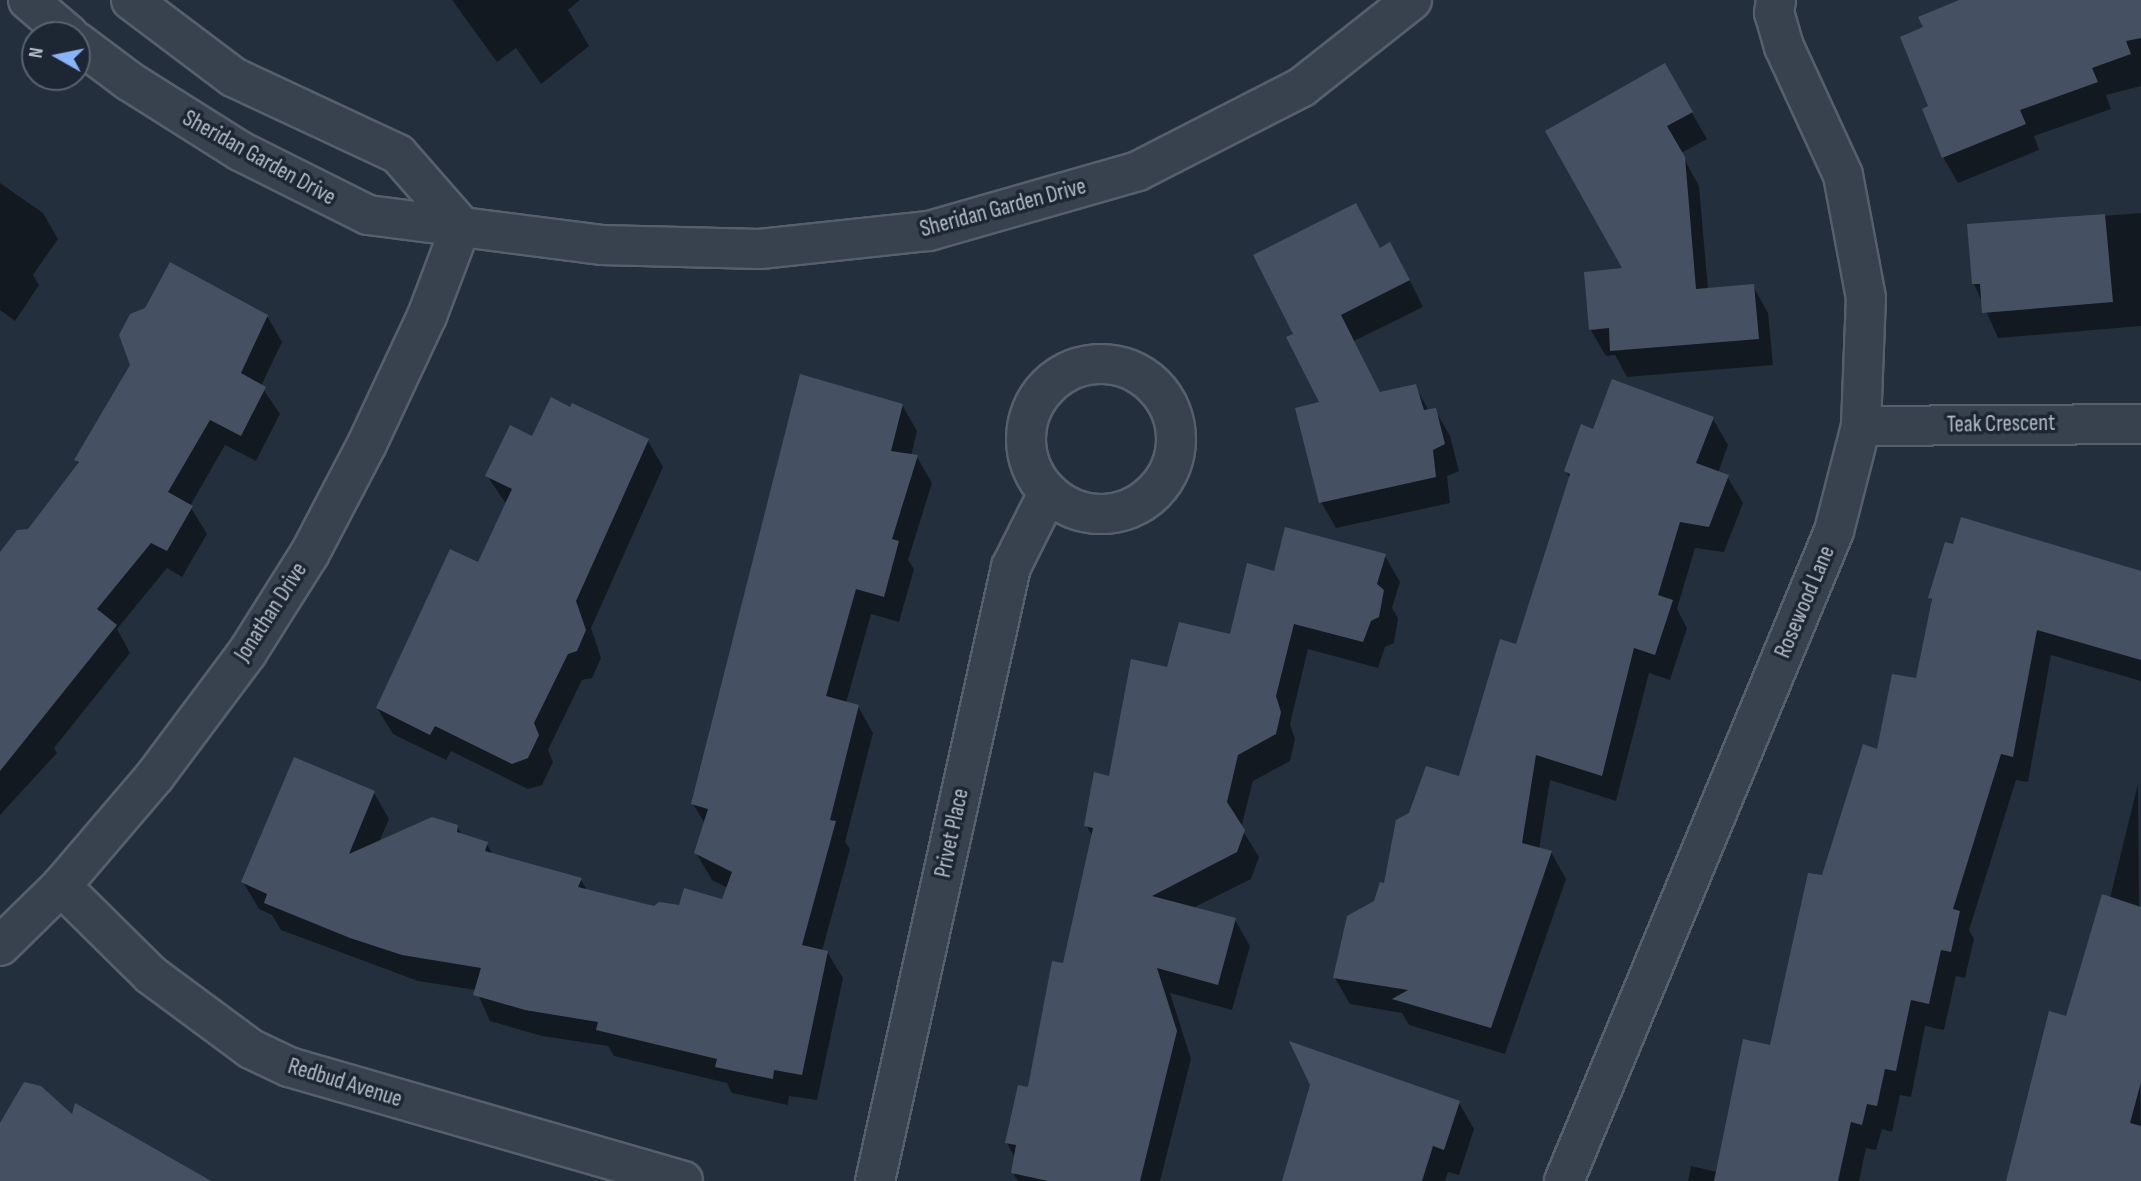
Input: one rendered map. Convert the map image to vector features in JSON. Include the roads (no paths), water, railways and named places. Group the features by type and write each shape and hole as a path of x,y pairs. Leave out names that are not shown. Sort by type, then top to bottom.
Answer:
{"street":[{"path":"28,0 53,21"},
{"path":"131,0 233,77 398,154 461,226"},
{"name":"Sheridan Garden Drive","path":"91,52 185,119 305,186 368,215 601,245 760,249 929,231 1138,171 1302,87 1412,0"},
{"name":"Rosewood Lane","path":"1564,1181 1834,531 1861,426 1866,298 1843,175 1784,47 1774,13 1776,0"},
{"name":"Jonathan Drive","path":"0,946 61,886 164,764 247,653 310,553 427,316 461,226"},
{"name":"Teak Crescent","path":"1861,426 2141,424"},
{"name":"Privet Place","path":"876,1181 1011,566 1048,493"},
{"name":"Redbud Avenue","path":"61,886 151,975 251,1049 289,1067 683,1181"}]}
